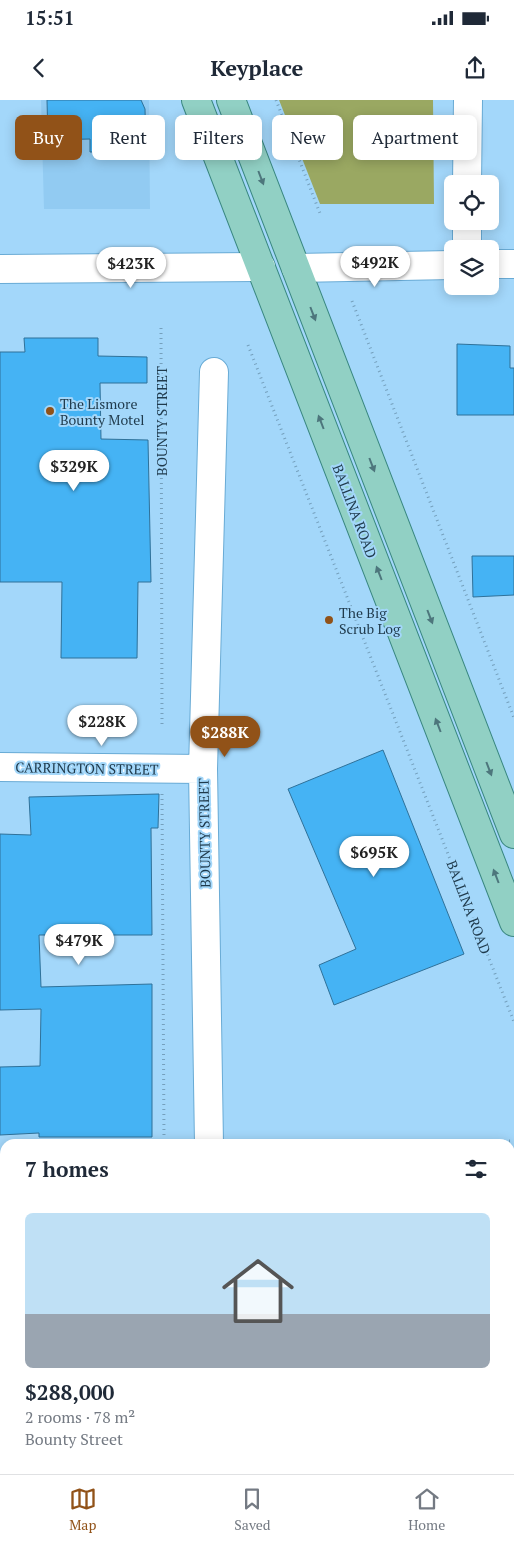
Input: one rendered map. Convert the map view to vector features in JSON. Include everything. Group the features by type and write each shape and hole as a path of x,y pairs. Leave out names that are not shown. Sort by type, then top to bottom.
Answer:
{"main road":[{"name":"BALLINA ROAD","path":"196,100 514,922"},
{"path":"231,100 514,834"}],"street":[{"path":"467,175 468,100"},
{"path":"499,264 514,264"},
{"path":"296,268 444,265"},
{"path":"0,269 261,266"},
{"name":"BOUNTY STREET","path":"209,1139 203,769 214,372"},
{"name":"CARRINGTON STREET","path":"0,767 203,769"}],"path":[{"path":"276,100 321,216"},
{"path":"352,301 514,718"},
{"name":"BOUNTY STREET","path":"160,328 162,724"},
{"name":"BALLINA ROAD","path":"248,345 514,1022"},
{"path":"162,791 164,1139"}],"shaded area":[{"path":"41,100 149,100 149,115 92,115 92,160 150,160 150,209 44,209 43,160 82,160 82,115 41,115"}],"green space":[{"path":"279,100 433,100 433,115 353,115 353,160 434,160 434,204 320,204 303,160 343,160 343,115 285,115"}],"building":[{"path":"47,100 141,100 145,109 145,115 92,115 92,152 90,152 90,139 82,139 82,115 47,115"},
{"name":"The Lismore Bounty Motel","path":"24,338 98,338 98,356 147,357 147,383 100,383 101,439 148,440 151,582 138,582 137,658 61,658 62,582 0,582 0,352 25,352"},
{"path":"457,344 510,346 510,368 514,368 514,415 457,415"},
{"path":"472,556 514,556 514,595 473,597"},
{"path":"383,750 464,954 334,1005 319,965 356,949 288,789"},
{"path":"159,794 158,828 151,828 152,935 39,935 41,987 152,984 152,1137 39,1137 39,1133 0,1135 0,1067 40,1066 41,1009 0,1010 0,834 31,835 29,797"}],"place":[{"name":"The Lismore Bounty Motel","path":"50,411"},
{"name":"The Big Scrub Log","path":"329,620"}]}
